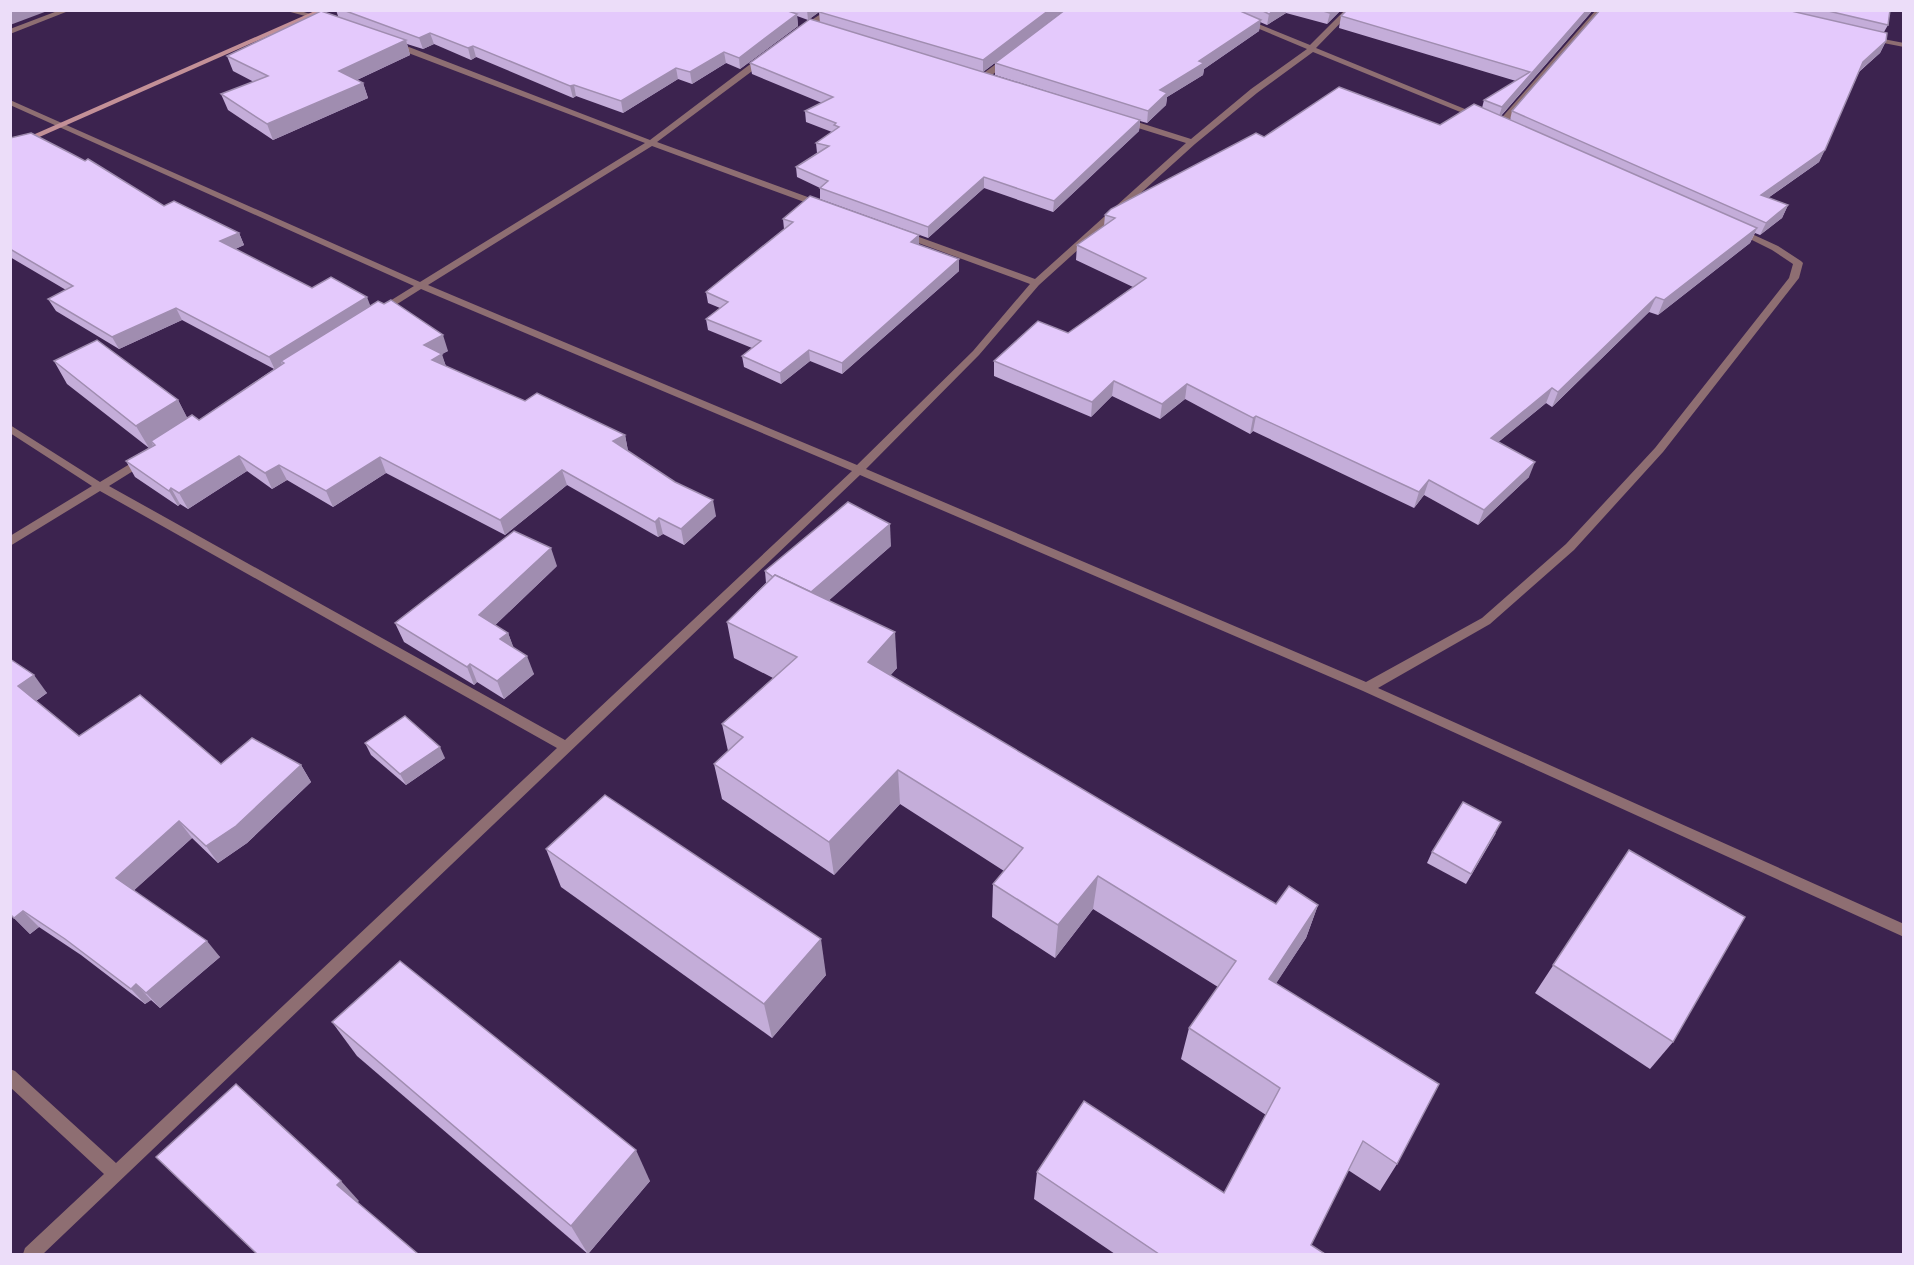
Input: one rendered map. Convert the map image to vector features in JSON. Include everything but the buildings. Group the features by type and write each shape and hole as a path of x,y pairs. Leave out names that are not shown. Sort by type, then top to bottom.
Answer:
{"main road":[{"path":"10,148 324,10"}],"street":[{"path":"10,32 68,10"},
{"path":"286,10 334,22"},
{"path":"789,40 802,24 833,10"},
{"path":"1218,10 1310,50 1510,130"},
{"path":"32,1254 859,470 976,353 1036,283 1192,142 1254,91 1310,50 1350,10"},
{"path":"1500,125 1600,10"},
{"path":"802,24 818,29"},
{"path":"1857,35 1903,45"},
{"path":"388,42 651,143 827,207"},
{"path":"371,317 651,143 771,53"},
{"path":"984,77 1011,57"},
{"path":"973,73 995,80"},
{"path":"10,102 421,286 859,470 1367,688 1904,931"},
{"path":"1115,118 1192,142"},
{"path":"1367,688 1486,621 1570,547 1659,450 1794,278 1798,263 1775,248 1733,229"},
{"path":"893,231 1036,283"},
{"path":"10,428 101,486 566,747"},
{"path":"10,542 151,455"},
{"path":"10,1076 116,1174"}]}
